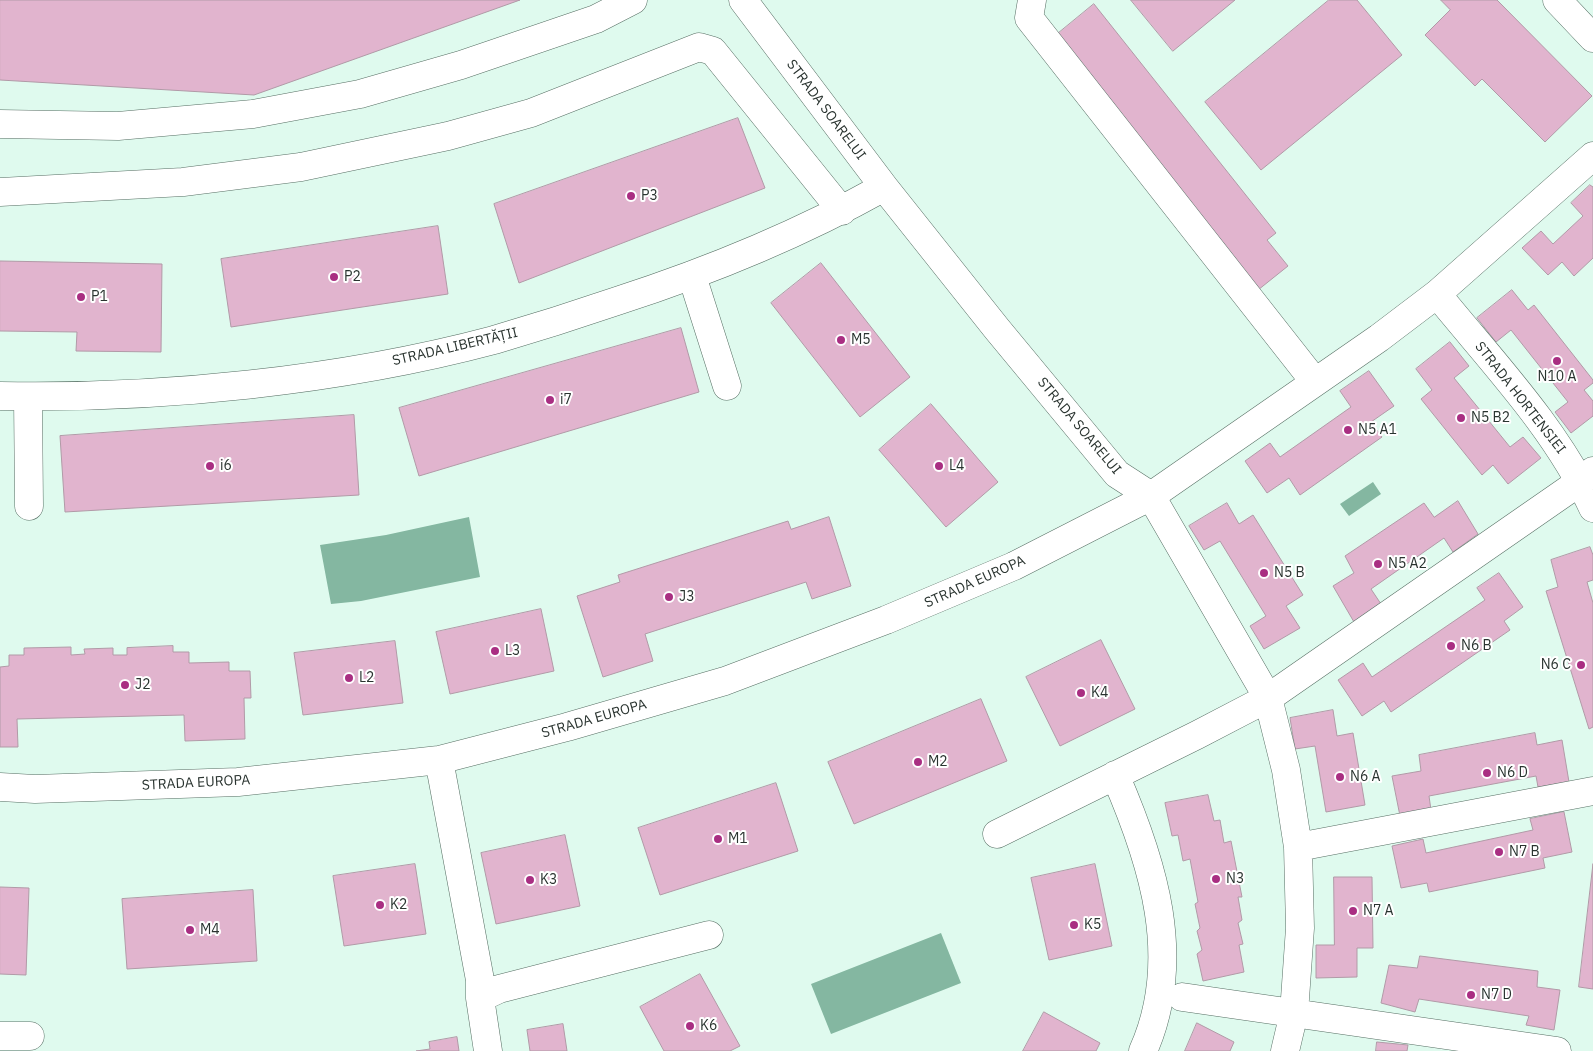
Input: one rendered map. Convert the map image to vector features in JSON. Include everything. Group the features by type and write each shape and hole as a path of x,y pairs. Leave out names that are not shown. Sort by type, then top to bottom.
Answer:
{"street":[{"path":"0,124 118,126 253,114 360,94 461,65 596,19 633,0"},
{"name":"STRADA SOARELUI","path":"743,0 884,187 1117,474 1151,496 1268,698 1286,770 1298,847 1300,928 1294,1013 1285,1051"},
{"path":"1557,0 1593,38"},
{"path":"1031,9 1315,382"},
{"path":"0,192 183,182 311,164 448,136 531,113 699,47 712,51 842,211"},
{"name":"STRADA EUROPA","path":"0,787 35,790 238,782 439,760 567,727 734,678 886,620 1005,570 1151,496 1380,338 1438,294 1593,156"},
{"name":"STRADA LIBERTĂȚII","path":"0,396 28,397 198,389 256,383 367,366 493,340 692,276 749,254 842,211 884,187"},
{"path":"692,276 727,386"},
{"name":"STRADA HORTENSIEI","path":"1438,294 1555,440 1587,476 1593,508"},
{"path":"28,397 29,506"},
{"path":"997,834 1268,698 1587,476"},
{"path":"439,760 480,980 480,998 488,1051"},
{"path":"1116,775 1138,828 1154,879 1161,918 1164,958 1161,980 1156,1014 1142,1051"},
{"path":"1298,847 1593,791"},
{"path":"480,998 499,989 709,935"},
{"path":"1182,997 1557,1051"},
{"path":"0,1036 30,1036"}],"shaded area":[{"path":"1373,482 1381,494 1349,516 1340,504"},
{"path":"469,517 480,577 361,601 331,604 320,545 386,535"},
{"path":"941,933 961,983 831,1034 811,984"}],"building":[{"path":"0,0 520,0 254,95 0,80"},
{"path":"1131,0 1235,0 1173,51"},
{"path":"1329,0 1357,0 1402,55 1261,170 1205,102"},
{"path":"1441,0 1497,0 1592,96 1545,142 1482,79 1475,86 1425,35 1450,10"},
{"path":"1094,4 1276,233 1267,240 1288,266 1258,290 1055,36"},
{"name":"P3","path":"738,118 765,188 519,283 494,204"},
{"path":"1590,185 1593,187 1593,258 1574,276 1562,262 1548,275 1522,248 1541,231 1553,244 1583,216 1571,203"},
{"name":"P2","path":"438,226 448,294 231,327 221,259"},
{"name":"P1","path":"0,261 162,264 161,352 76,351 77,332 0,331"},
{"name":"M5","path":"821,263 910,377 860,417 771,303"},
{"name":"N10 A","path":"1512,290 1528,310 1534,305 1593,380 1593,383 1584,390 1593,401 1593,416 1571,433 1555,412 1568,402 1511,330 1496,342 1477,318"},
{"name":"i7","path":"681,328 699,392 419,476 399,408"},
{"name":"N5 B2","path":"1450,342 1469,366 1454,378 1510,447 1523,437 1541,458 1508,484 1493,465 1482,475 1421,399 1432,390 1416,369"},
{"name":"N5 A1","path":"1369,371 1394,406 1371,422 1382,437 1300,495 1289,478 1267,493 1245,461 1270,443 1280,457 1351,407 1340,391"},
{"name":"L4","path":"931,404 998,482 946,527 879,450"},
{"name":"i6","path":"354,415 359,495 65,512 60,436"},
{"name":"N5 A2","path":"1458,501 1478,534 1453,552 1444,538 1371,589 1381,604 1354,622 1333,586 1354,573 1345,556 1424,503 1434,517"},
{"name":"N5 B","path":"1227,503 1239,524 1253,515 1303,595 1286,606 1300,628 1264,649 1250,626 1266,616 1220,541 1204,550 1189,526"},
{"name":"J3","path":"829,517 851,586 812,599 806,582 645,634 653,661 603,677 577,596 620,582 618,575 788,521 791,529"},
{"name":"N6 C","path":"1590,547 1593,555 1593,580 1587,582 1593,603 1593,727 1589,729 1546,591 1558,587 1551,560"},
{"name":"N6 B","path":"1499,573 1523,607 1504,621 1510,630 1391,712 1384,701 1362,716 1338,680 1363,663 1372,677 1485,600 1477,588"},
{"name":"L3","path":"541,609 554,671 450,694 436,632"},
{"name":"K4","path":"1101,640 1135,709 1060,746 1026,677"},
{"name":"L2","path":"395,641 403,703 303,715 294,653"},
{"name":"J2","path":"173,646 173,652 189,652 189,663 229,662 229,671 250,671 251,698 244,698 245,739 185,741 184,715 17,719 18,747 0,747 0,667 9,666 9,655 24,655 24,648 71,647 71,655 85,654 84,649 113,648 113,655 127,655 127,648"},
{"name":"M2","path":"981,699 1007,761 854,824 828,762"},
{"name":"N6 A","path":"1333,710 1337,736 1353,733 1365,805 1326,812 1315,746 1295,749 1290,718"},
{"name":"N6 D","path":"1535,733 1537,745 1562,740 1569,782 1538,787 1536,776 1429,796 1431,810 1400,816 1392,776 1421,771 1419,755"},
{"name":"M1","path":"776,783 798,851 660,895 638,828"},
{"name":"N3","path":"1208,795 1214,821 1220,820 1224,843 1231,841 1242,897 1238,897 1242,920 1238,923 1243,944 1239,945 1244,972 1203,981 1197,954 1202,950 1197,931 1200,928 1195,904 1198,902 1190,859 1183,861 1178,835 1172,836 1165,803"},
{"name":"N7 B","path":"1564,812 1572,852 1543,858 1545,868 1429,892 1427,883 1401,888 1392,846 1423,839 1426,853 1533,830 1530,819"},
{"name":"K3","path":"565,835 580,906 496,924 481,853"},
{"name":"K2","path":"415,864 426,934 344,946 333,876"},
{"name":"K5","path":"1095,864 1112,946 1049,960 1031,878"},
{"path":"1593,864 1593,989 1579,987"},
{"name":"N7 A","path":"1334,877 1372,877 1373,948 1357,948 1357,977 1316,978 1316,945 1334,945"},
{"path":"0,887 29,888 26,975 0,974"},
{"name":"M4","path":"253,890 257,961 127,969 122,899"},
{"name":"N7 D","path":"1420,956 1538,971 1537,987 1560,990 1554,1030 1526,1025 1529,1016 1419,999 1415,1012 1381,1003 1389,965 1417,968"},
{"name":"K6","path":"700,974 740,1046 730,1051 664,1051 640,1007"},
{"path":"1044,1012 1100,1043 1096,1051 1023,1051"},
{"path":"1197,1023 1234,1042 1230,1051 1185,1051"},
{"path":"563,1024 567,1051 530,1051 527,1030"},
{"path":"457,1037 459,1051 416,1051 430,1049 429,1042"},
{"path":"1377,1042 1408,1045 1407,1051 1376,1051"}],"place":[{"name":"P3","path":"631,196"},
{"name":"P2","path":"334,277"},
{"name":"P1","path":"81,297"},
{"name":"M5","path":"841,340"},
{"name":"N10 A","path":"1557,361"},
{"name":"i7","path":"550,400"},
{"name":"N5 B2","path":"1461,418"},
{"name":"N5 A1","path":"1348,430"},
{"name":"i6","path":"210,466"},
{"name":"L4","path":"939,466"},
{"name":"N5 A2","path":"1378,564"},
{"name":"N5 B","path":"1264,573"},
{"name":"J3","path":"669,597"},
{"name":"N6 B","path":"1451,646"},
{"name":"L3","path":"495,651"},
{"name":"N6 C","path":"1581,665"},
{"name":"L2","path":"349,678"},
{"name":"J2","path":"125,685"},
{"name":"K4","path":"1081,693"},
{"name":"M2","path":"918,762"},
{"name":"N6 D","path":"1487,773"},
{"name":"N6 A","path":"1340,777"},
{"name":"M1","path":"718,839"},
{"name":"N7 B","path":"1499,852"},
{"name":"N3","path":"1216,879"},
{"name":"K3","path":"530,880"},
{"name":"K2","path":"380,905"},
{"name":"N7 A","path":"1353,911"},
{"name":"K5","path":"1074,925"},
{"name":"M4","path":"190,930"},
{"name":"N7 D","path":"1471,995"},
{"name":"K6","path":"690,1026"}]}
